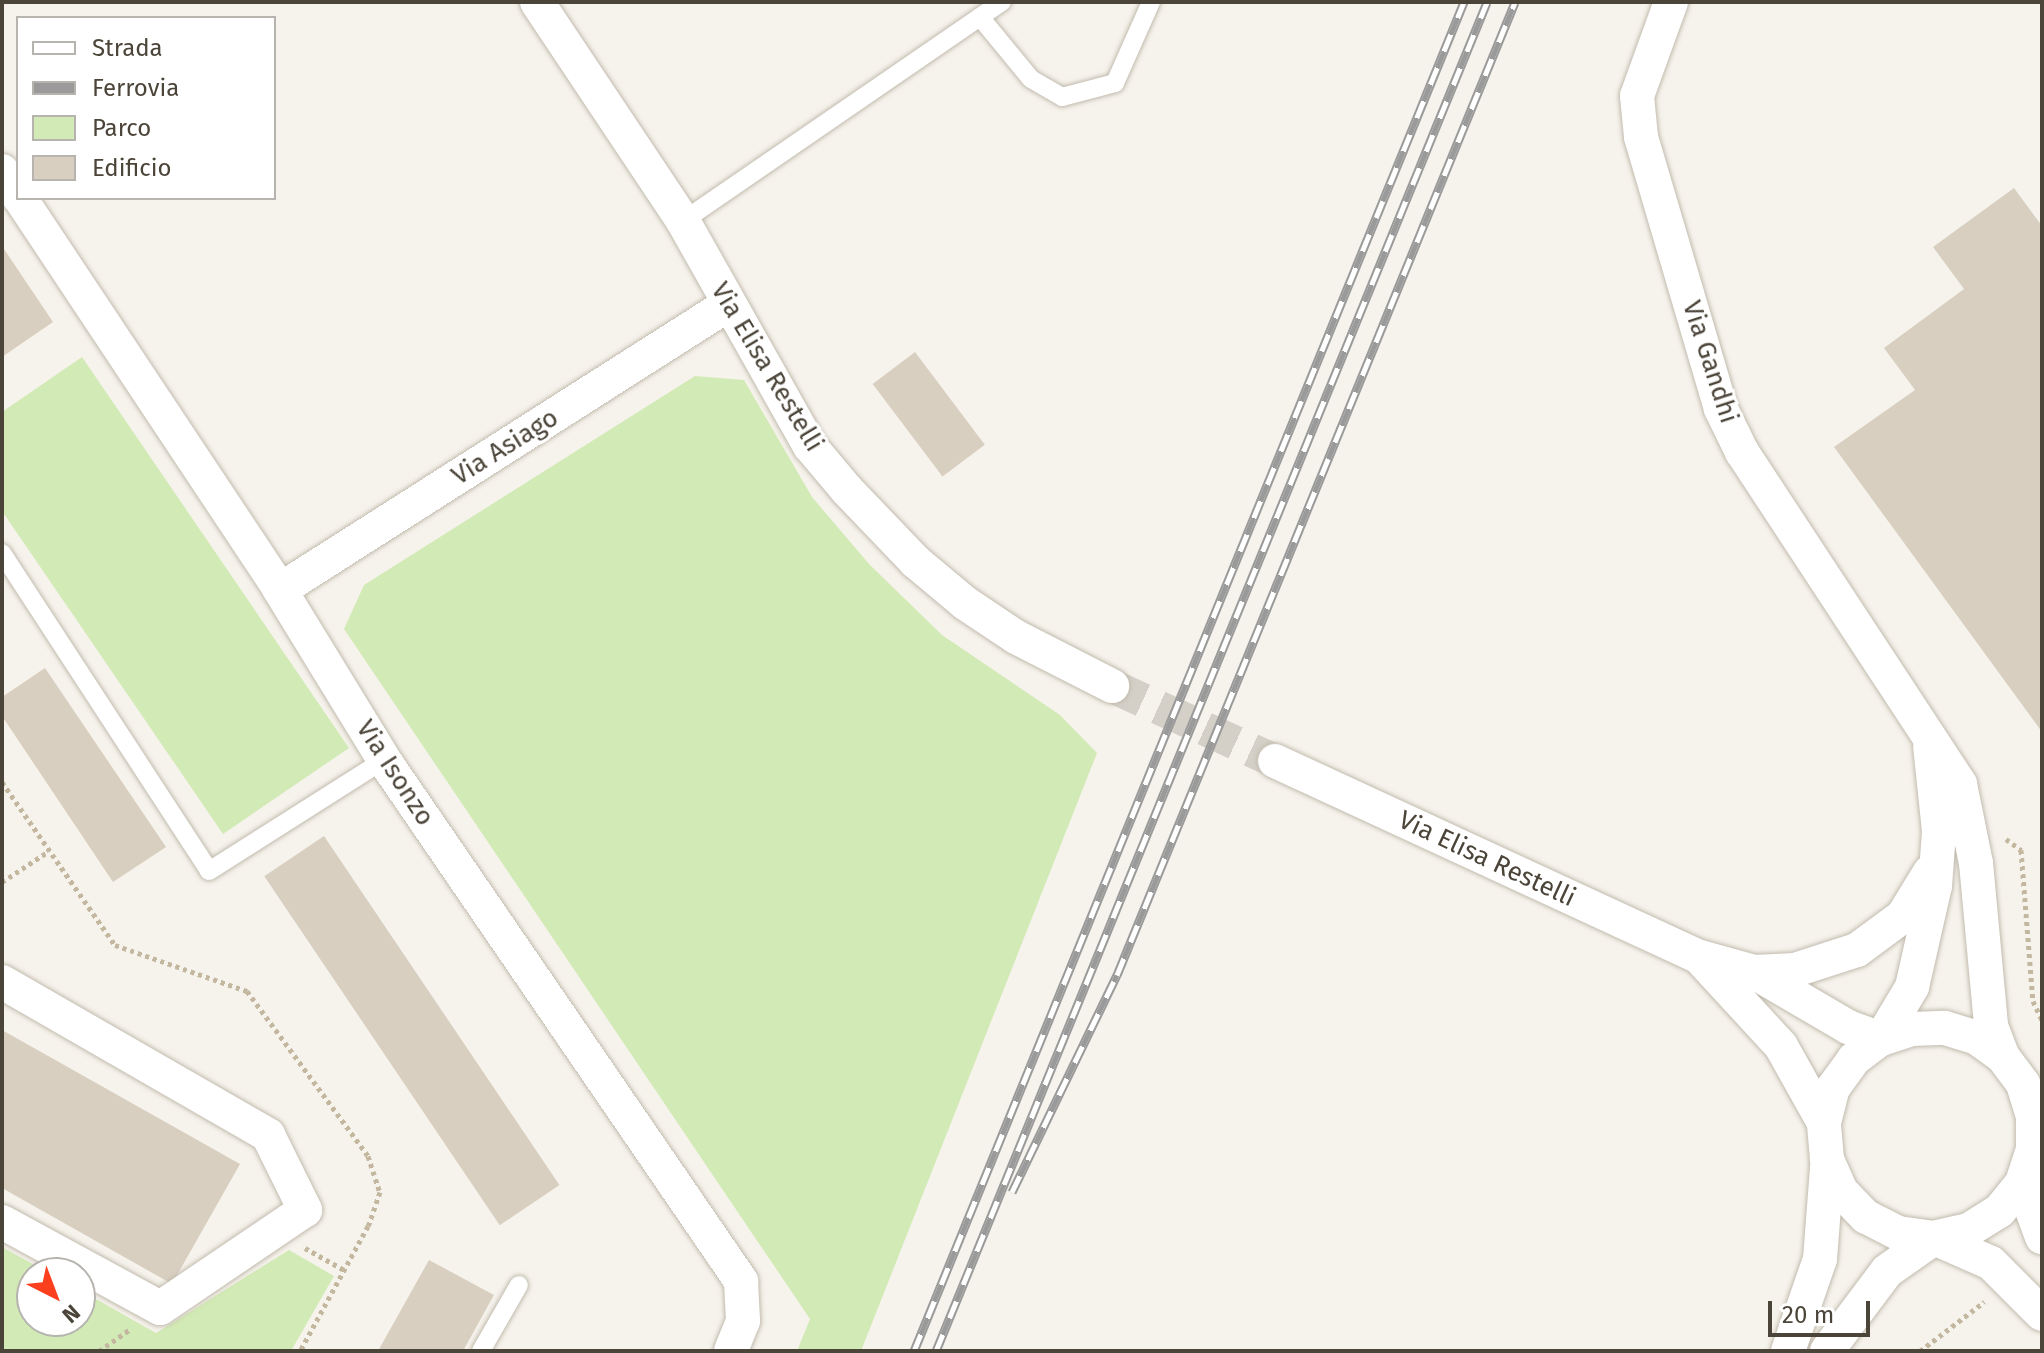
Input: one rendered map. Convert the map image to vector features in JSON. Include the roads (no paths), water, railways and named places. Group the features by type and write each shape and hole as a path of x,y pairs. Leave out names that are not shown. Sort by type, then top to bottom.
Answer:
{"street":[{"name":"Via Elisa Restelli","path":"537,2 683,221 810,446 916,562 1016,637 1112,686"},
{"name":"Via Gandhi","path":"1671,2 1637,96 1641,137 1721,409 1742,452 1922,728"},
{"name":"Via Isonzo","path":"2,171 16,192"},
{"name":"Via Isonzo","path":"21,200 280,590 384,760 741,1281 743,1321 731,1351"},
{"name":"Via Asiago","path":"280,590 729,304"},
{"path":"1922,728 1948,762 1966,811 1976,863 1985,990 2003,1057"},
{"path":"1881,1039 1912,987 1937,856 1937,787 1922,728"},
{"name":"Via Elisa Restelli","path":"1275,761 1700,957"},
{"path":"1754,972 1827,962 1881,936 1920,893 1937,856"},
{"path":"1700,957 1754,972 1848,1027 1881,1039"},
{"path":"1700,957 1781,1046 1824,1123"},
{"path":"2,982 268,1135 305,1210 160,1308 2,1222"},
{"path":"1788,1351 1820,1259 1827,1215 1824,1123 1833,1088 1854,1059 1881,1039 1912,1029 1945,1028 1977,1038 2003,1057 2023,1084 2033,1116 2033,1149 2022,1183 1999,1211 1968,1230 1934,1238 1887,1271 1827,1351"},
{"path":"1827,1159 1841,1191 1866,1217 1898,1233 1934,1238 1991,1263 2042,1314"},
{"path":"2022,1183 2042,1237"}],"lane":[{"path":"683,221 1002,2"},
{"path":"980,17 1031,79 1062,97 1115,83 1151,2"},
{"path":"2,553 209,871 384,760"},
{"path":"481,1351 519,1285"}],"tunnel":[{"path":"1112,686 1275,761"}],"railway":[{"path":"914,1351 1464,2"},
{"path":"936,1351 1487,2"},
{"path":"1012,1192 1117,975 1515,2"}]}
